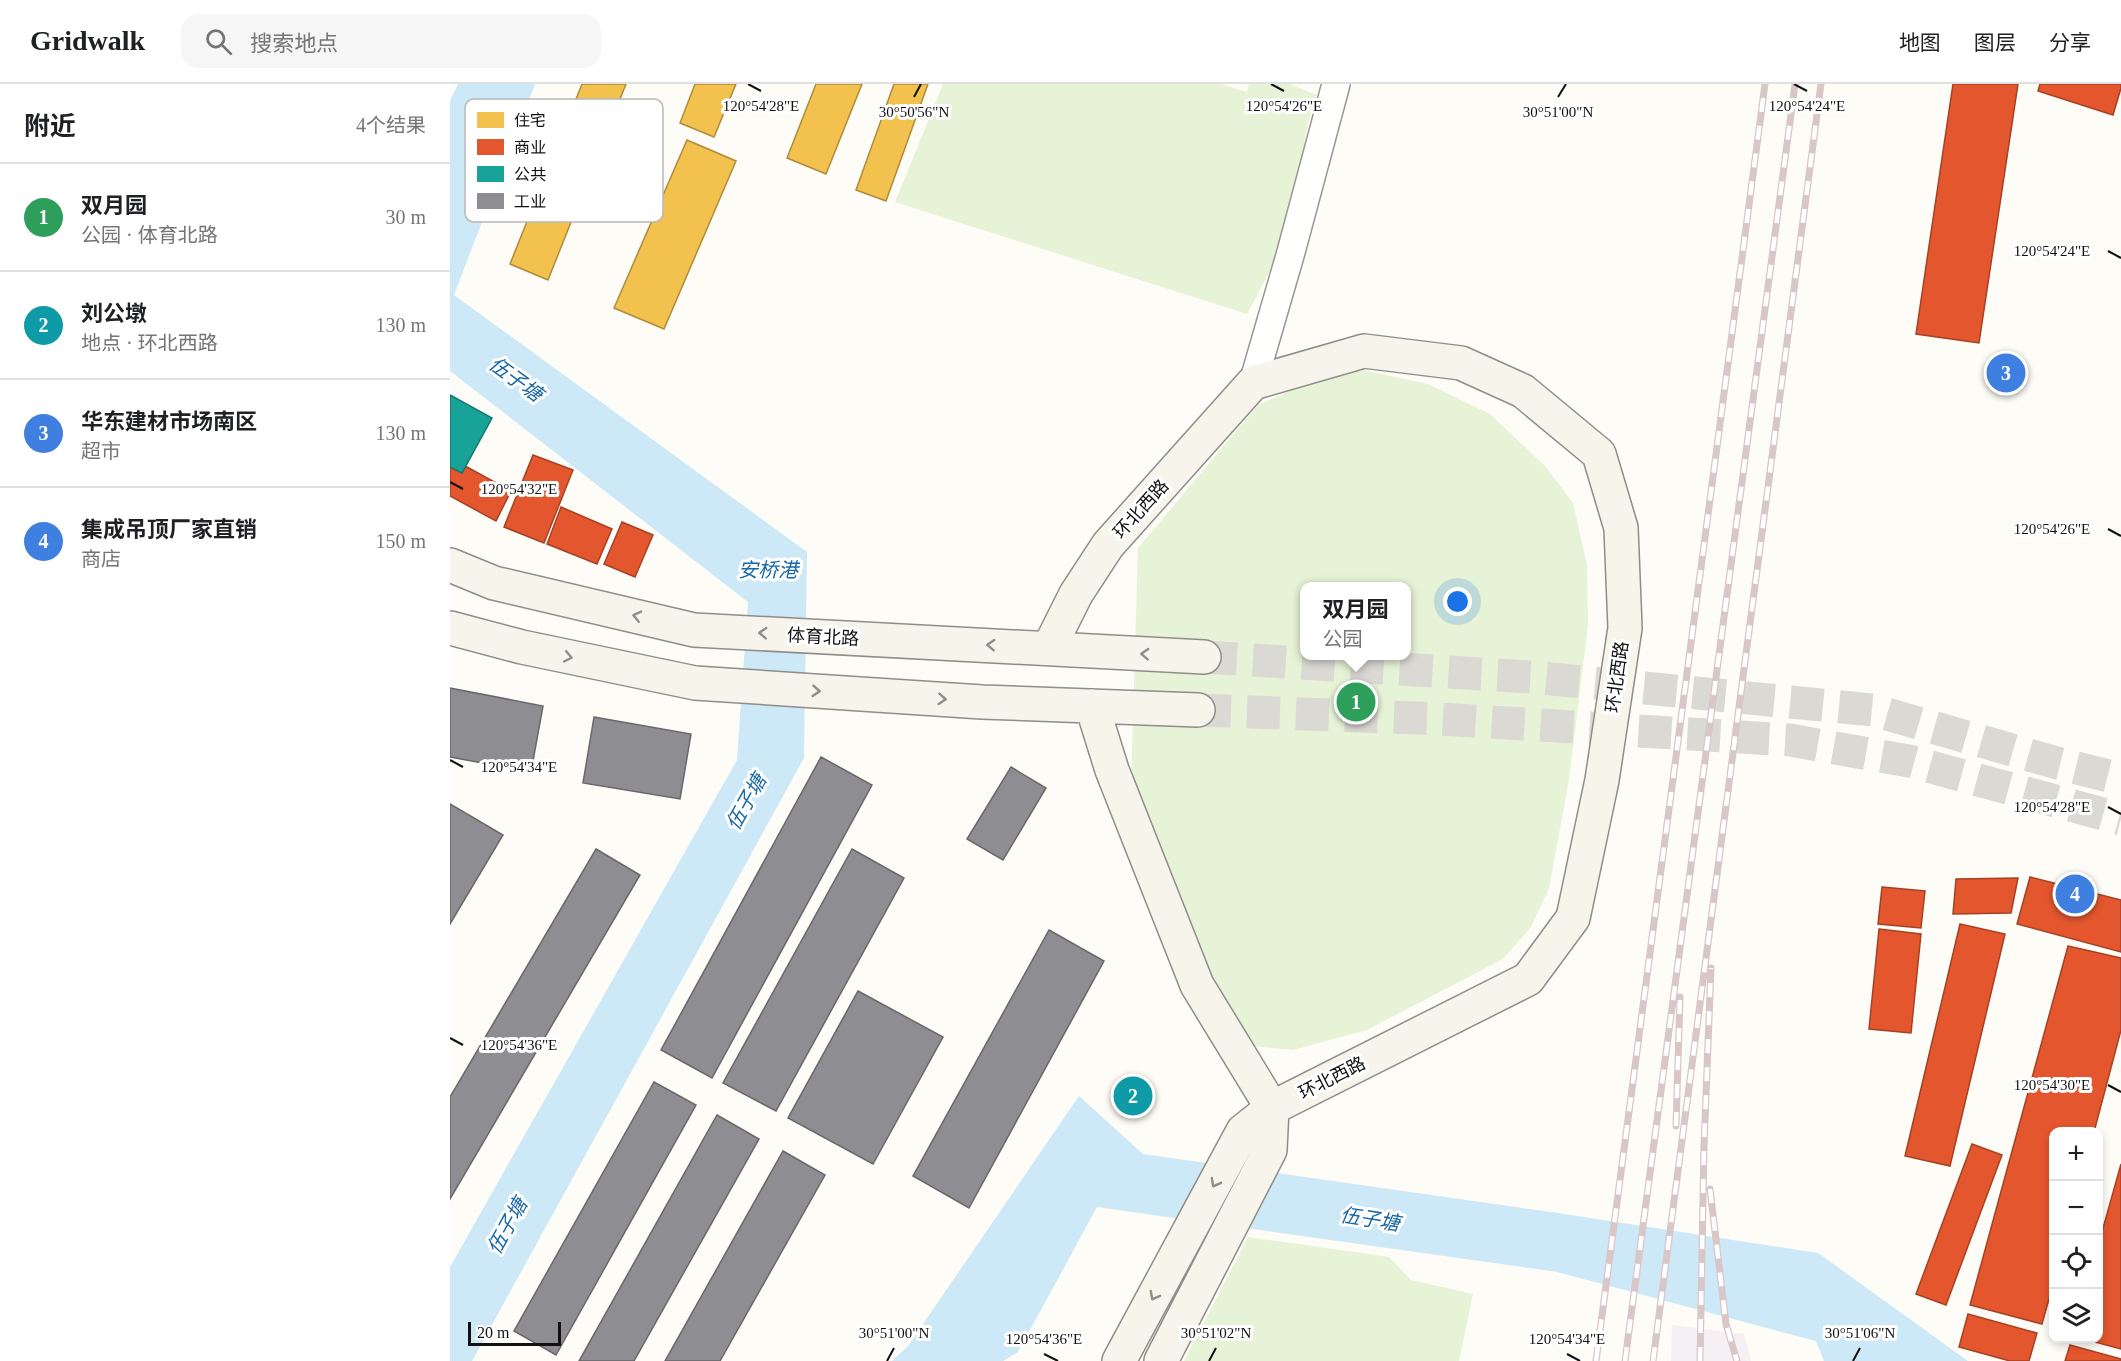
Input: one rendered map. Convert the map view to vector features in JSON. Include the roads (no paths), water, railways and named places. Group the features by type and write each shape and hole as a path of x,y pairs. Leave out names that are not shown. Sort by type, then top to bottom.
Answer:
{"street":[{"name":"环北西路","path":"1049,648 1076,594 1108,545 1253,383 1336,84"},
{"name":"环北西路","path":"1119,1361 1243,1131 1272,1108 1527,979 1573,918 1602,780 1625,628 1621,528 1599,453 1523,390 1461,363 1364,351 1253,383"},
{"name":"体育北路","path":"450,565 494,583 694,630 1204,657"},
{"path":"450,628 522,647 695,683 884,695 1198,710"},
{"path":"450,642 522,647"},
{"path":"1092,706 1112,770 1197,985 1272,1108 1270,1150 1161,1361"}],"water":[{"name":"安桥港","path":"458,84 535,84 529,99 465,99 465,222 482,222 454,295 807,552 804,758 472,1361 450,1361 450,1267 737,760 748,602 450,371 450,101"},
{"name":"伍子塘","path":"1079,1096 1143,1154 1558,1213 1818,1253 1968,1361 1824,1361 1816,1341 1557,1272 1097,1207 1018,1352 1003,1361 892,1361 908,1346"}],"tunnel":[{"path":"1204,657 1531,677 1873,710 2121,779"},
{"path":"1198,710 1440,719 1790,740 1909,761 2121,819"}],"railway":[{"path":"1596,1361 1765,84"},
{"path":"1625,1361 1795,84"},
{"path":"1653,1361 1821,84"},
{"path":"1700,1361 1704,1146 1711,968"},
{"path":"1676,1126 1680,997"},
{"path":"1710,1189 1726,1324 1737,1361"}],"place":[{"name":"华东建材市场南区","path":"2006,373"},
{"name":"双月园","path":"1356,702"},
{"name":"集成吊顶厂家直销","path":"2075,894"},
{"name":"刘公墩","path":"1133,1096"}]}
